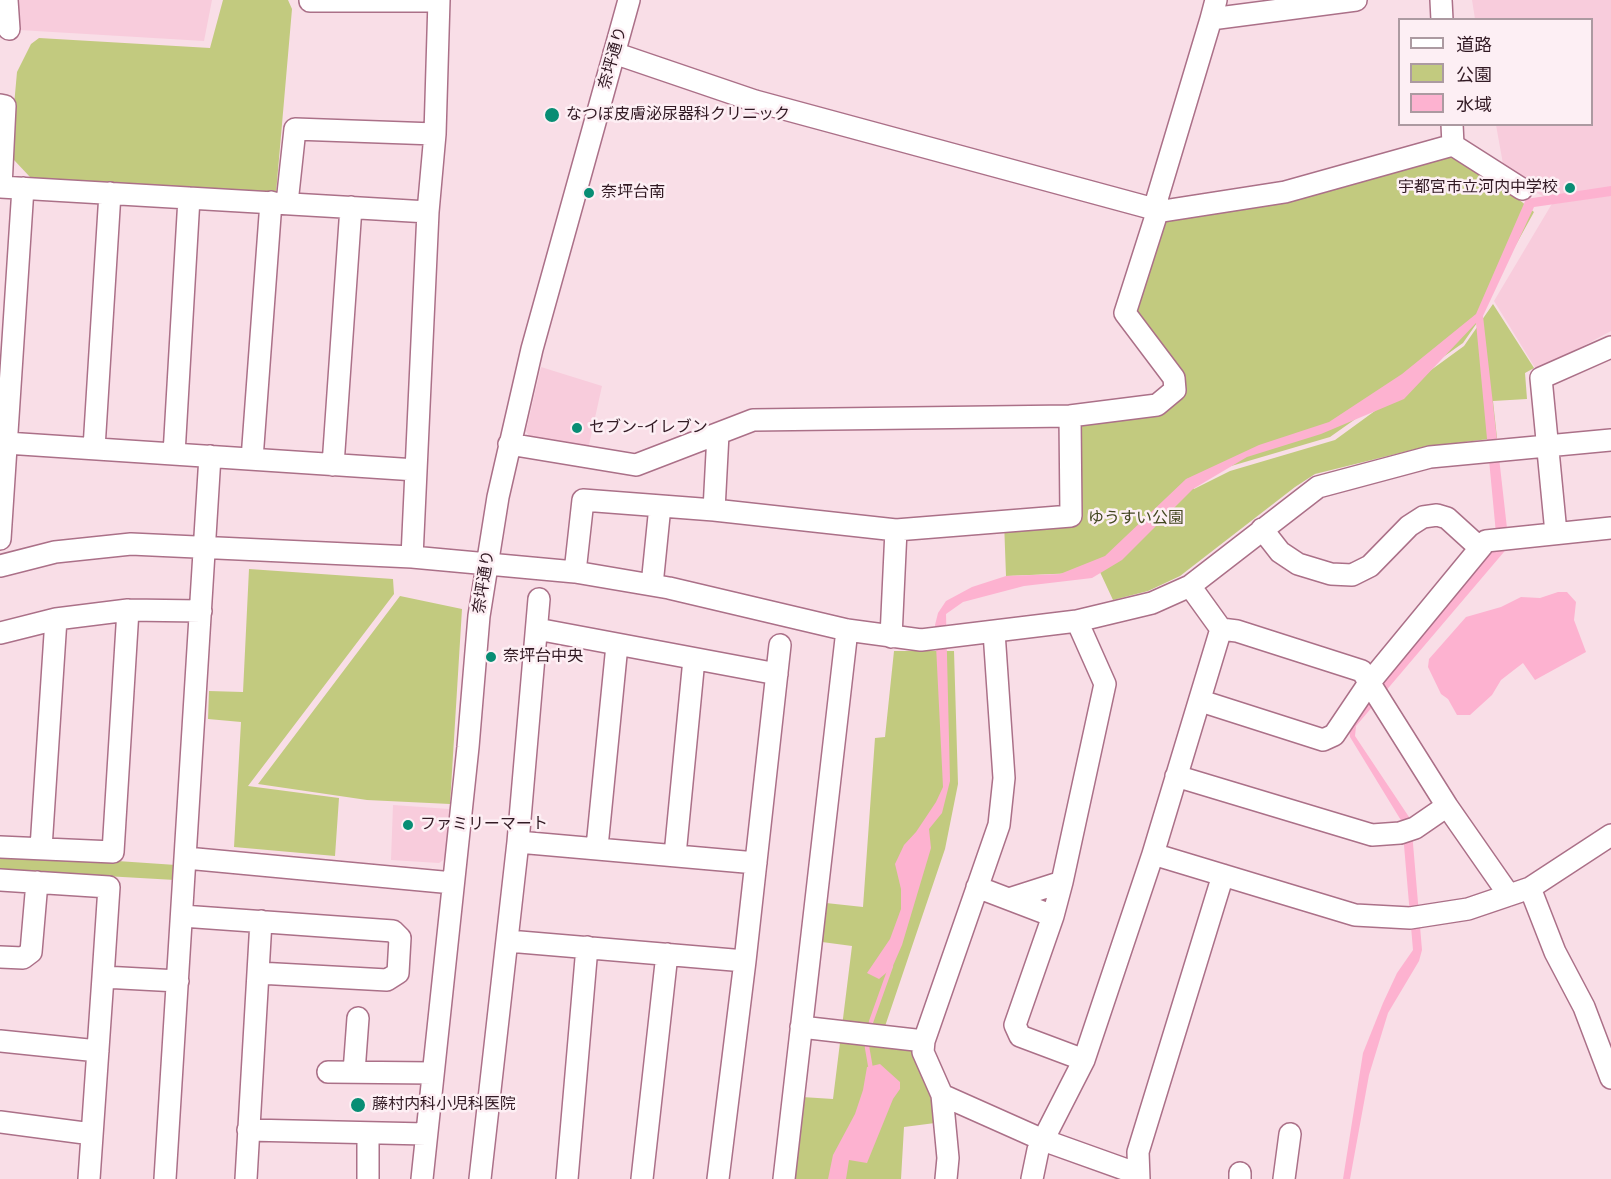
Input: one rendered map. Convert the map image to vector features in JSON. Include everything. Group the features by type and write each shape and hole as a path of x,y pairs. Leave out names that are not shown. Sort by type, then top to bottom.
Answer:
{"street":[{"path":"7,0 9,29"},
{"name":"奈坪通り","path":"422,1179 468,747 479,616 487,563 509,444 532,349 629,0"},
{"path":"509,444 636,465 753,420 1070,416 1157,405 1175,390 1174,378 1125,314 1156,216 1154,209 1214,10 1356,0"},
{"path":"1441,0 1442,18"},
{"path":"310,1 439,1 435,134 428,212 412,557"},
{"path":"614,53 755,101 1163,211 1285,192 1453,135 1522,189"},
{"path":"4,101 1,187 428,212"},
{"path":"252,459 279,203 295,129 435,134"},
{"path":"0,539 6,442 4,413 23,188"},
{"path":"94,448 110,193"},
{"path":"174,454 189,198"},
{"path":"333,465 351,207"},
{"path":"1556,533 1541,378 1611,347"},
{"path":"575,572 583,500 714,510 896,530 1071,516 1070,416"},
{"path":"714,510 718,434"},
{"path":"0,566 55,552 131,544 412,557 575,572 652,585 891,638 941,638 1077,621 1152,603 1190,586 1318,486 1430,457 1548,444 1611,440"},
{"path":"6,442 416,470"},
{"path":"165,1179 210,456"},
{"path":"652,585 660,506"},
{"path":"1262,530 1280,552 1298,564 1331,574 1352,575 1370,566 1409,526 1423,517 1447,518 1495,541 1611,528"},
{"path":"891,638 896,530"},
{"path":"1201,701 1323,740 1334,735 1374,691 1495,541"},
{"path":"1190,586 1221,629 1237,631 1362,671 1447,807 1509,895"},
{"path":"480,1179 519,842 539,599"},
{"path":"0,633 56,619 128,610 201,611"},
{"path":"0,847 113,852 128,610"},
{"path":"42,848 56,619"},
{"path":"1077,621 1104,684 1062,882 1053,916 1015,1025 1020,1036 1084,1060"},
{"path":"537,629 777,674"},
{"path":"1032,1179 1038,1150 1084,1060 1153,854 1221,629"},
{"path":"784,1179 847,630"},
{"path":"946,1179 948,1158 942,1095 923,1052 924,1041 999,825 1004,778 994,632"},
{"path":"597,847 616,645"},
{"path":"718,1179 746,961 780,645"},
{"path":"675,855 694,659"},
{"path":"1176,776 1372,835 1407,830 1447,807"},
{"path":"1153,854 1355,915 1415,918 1468,909 1530,888 1611,835"},
{"path":"519,842 597,847 756,863"},
{"path":"186,858 453,883"},
{"path":"942,1095 1043,1140 1139,1177 1138,1152 1223,875"},
{"path":"0,880 109,887 89,1179"},
{"path":"0,957 23,958 31,952 37,882"},
{"path":"1009,899 1062,882"},
{"path":"977,887 1053,916"},
{"path":"1530,888 1555,952 1584,1007 1611,1078"},
{"path":"182,916 393,931 400,938 398,973 387,980 258,973"},
{"path":"246,1179 261,921"},
{"path":"508,940 746,961"},
{"path":"567,1179 587,947"},
{"path":"642,1179 668,954"},
{"path":"103,977 178,981"},
{"path":"354,1072 358,1018"},
{"path":"801,1027 924,1041"},
{"path":"0,1041 98,1050"},
{"path":"328,1072 433,1073"},
{"path":"0,1122 92,1134"},
{"path":"248,1130 426,1134"},
{"path":"368,1134 368,1179"},
{"path":"1284,1179 1290,1134"}],"shaded area":[{"path":"16,0 212,0 204,41 19,30"},
{"name":"宇都宮市立河内中学校","path":"1472,0 1611,0 1611,331 1537,371 1494,301 1553,202 1505,175 1496,126 1593,126 1593,18 1475,18"},
{"path":"541,367 602,386 587,454 532,442 526,431"},
{"path":"393,805 449,809 445,859 439,863 391,860"}],"green space":[{"path":"223,0 288,0 292,9 276,193 40,181 30,177 14,160 10,150 17,72 31,44 39,38 210,48"},
{"name":"ゆうすい公園","path":"1453,145 1534,212 1502,270 1479,320 1463,343 1330,437 1187,479 1194,489 1230,471 1335,440 1464,346 1493,304 1534,368 1525,373 1527,399 1493,401 1497,438 1424,447 1315,474 1180,576 1148,591 1113,600 1100,572 1006,576 1004,521 1071,516 1070,416 1175,390 1125,313 1156,216"},
{"path":"249,569 393,579 394,594 248,786 339,798 335,856 234,847 241,722 208,719 209,691 243,692"},
{"path":"400,596 462,609 450,804 367,800 258,784"},
{"path":"894,651 954,651 958,784 945,849 880,1041 916,1046 929,1089 935,1123 904,1127 901,1179 794,1179 802,1097 833,1099 852,946 822,942 826,903 863,907 875,738 885,737"},
{"path":"0,853 176,865 175,880 0,870"}],"water":[{"path":"1611,186 1611,196 1534,207 1483,316 1509,546 1356,726 1355,736 1411,820 1422,950 1419,961 1388,1013 1369,1075 1350,1179 1343,1179 1363,1053 1397,973 1413,950 1402,822 1350,737 1348,723 1497,544 1476,323 1404,399 1321,434 1247,457 1193,489 1122,560 1092,578 1024,586 963,602 946,614 950,781 942,813 929,829 931,848 902,945 892,968 879,979 867,973 890,939 901,909 901,889 895,864 904,845 916,832 943,787 935,625 938,613 946,601 972,587 1006,576 1060,574 1105,556 1186,479 1259,445 1329,422 1402,374 1476,314 1526,199"},
{"path":"1558,592 1567,592 1576,602 1574,620 1586,652 1535,680 1523,663 1501,680 1492,695 1470,715 1457,715 1448,699 1441,694 1428,667 1429,659 1466,617 1501,607 1521,597 1540,598"},
{"path":"880,1064 900,1082 900,1089 893,1099 867,1163 849,1160 846,1179 828,1179 833,1155 855,1114 863,1090 867,1067"}],"waterway":[{"path":"871,1022 891,966"},
{"path":"867,1047 871,1070"}],"place":[{"name":"なつぼ皮膚泌尿器科クリニック","path":"552,115"},
{"name":"宇都宮市立河内中学校","path":"1570,188"},
{"name":"奈坪台南","path":"589,193"},
{"name":"セブン-イレブン","path":"577,428"},
{"name":"奈坪台中央","path":"491,657"},
{"name":"ファミリーマート","path":"408,825"},
{"name":"藤村内科小児科医院","path":"358,1105"}]}
